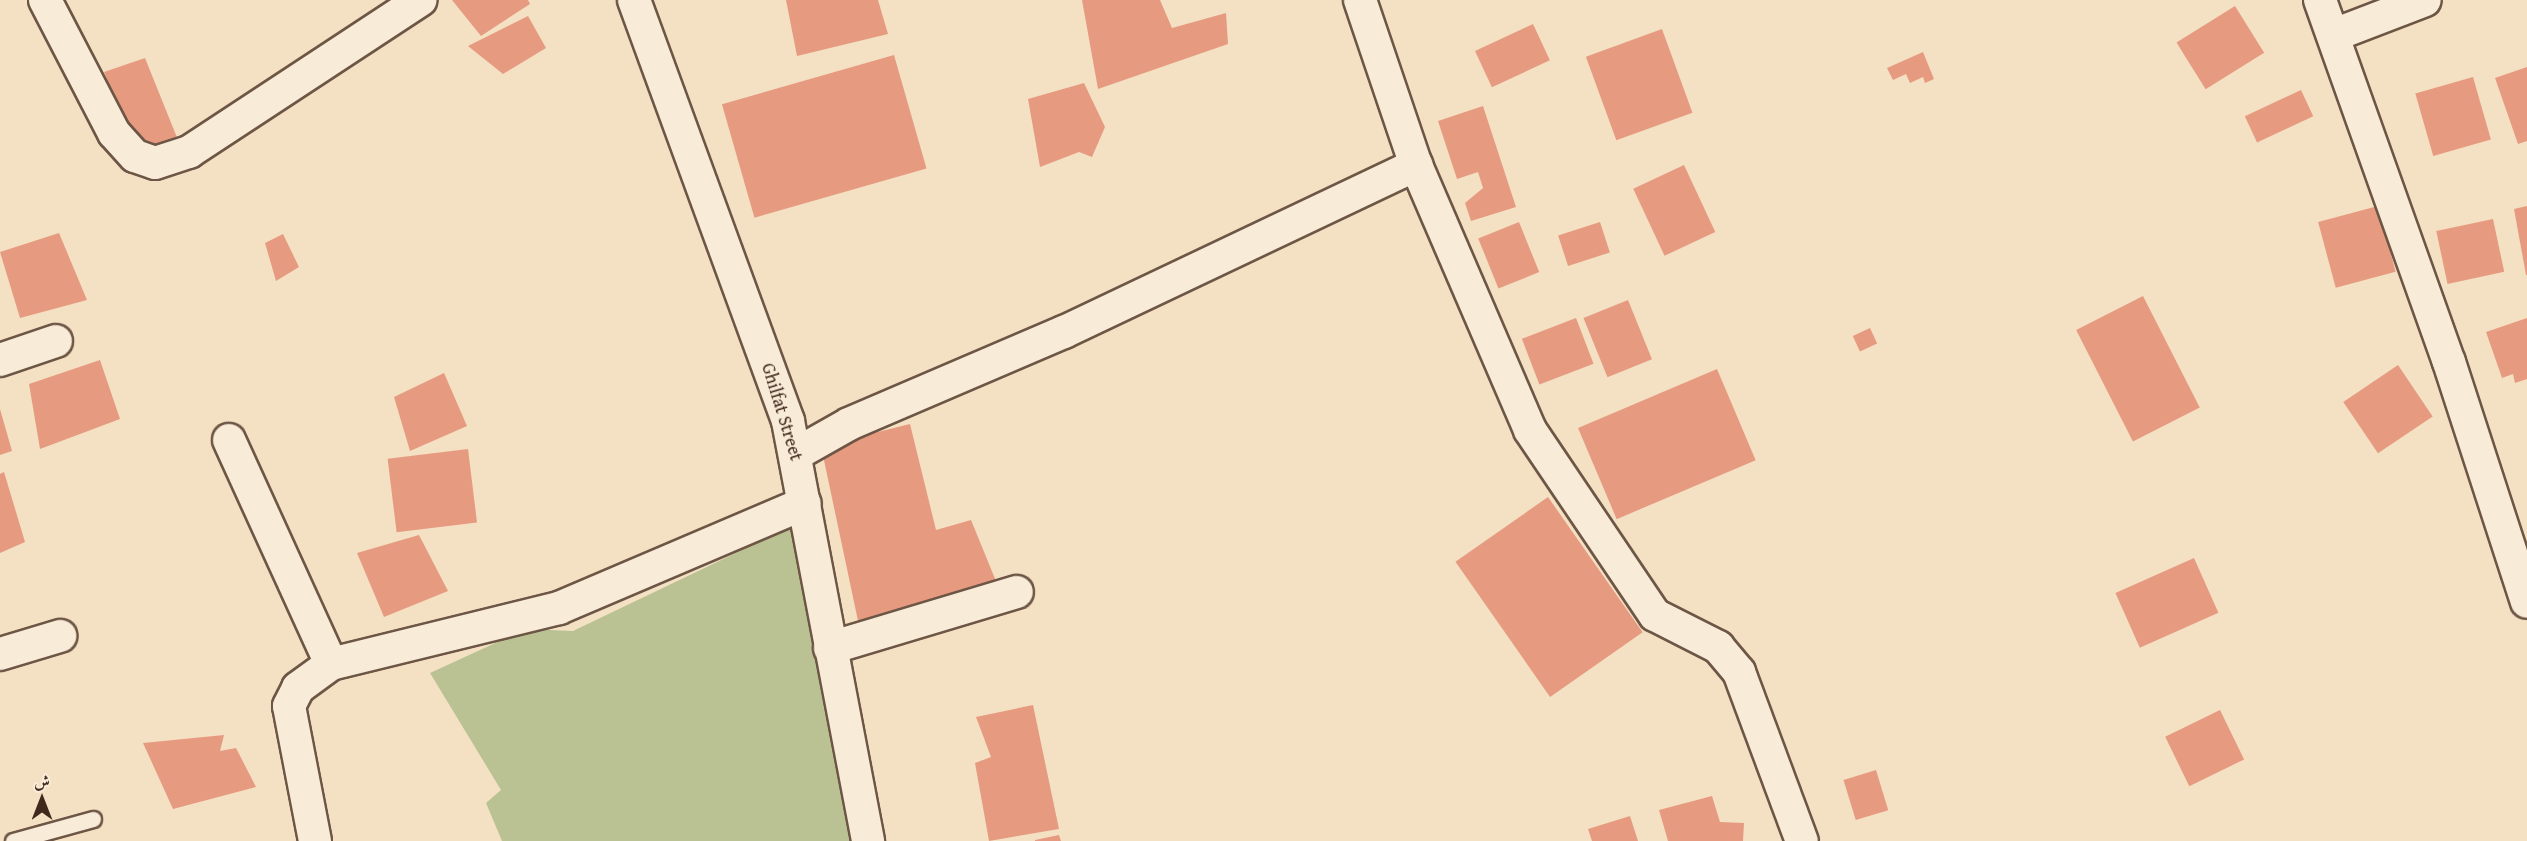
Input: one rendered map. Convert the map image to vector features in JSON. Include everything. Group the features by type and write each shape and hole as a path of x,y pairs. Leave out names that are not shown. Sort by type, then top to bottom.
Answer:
{"street":[{"path":"45,0 114,133 135,156 155,163 189,152 420,0"},
{"name":"Ghilfat Street","path":"634,0 725,242 796,454 830,648 868,841"},
{"path":"1360,0 1416,165 1530,430 1655,615 1718,647 1739,672 1802,841"},
{"path":"2320,0 2334,35 2527,602"},
{"path":"2334,35 2425,0"},
{"path":"796,454 849,424 1064,332 1416,165"},
{"path":"0,360 56,341"},
{"path":"230,440 331,664"},
{"path":"315,841 290,706 298,688 331,664 559,608 805,503"},
{"path":"830,648 1017,592"},
{"path":"0,654 60,636"}],"lane":[{"path":"14,841 93,819"}],"green space":[{"path":"794,525 855,841 502,841 486,803 501,790 430,673 526,629 573,631"}],"building":[{"path":"452,0 528,0 530,4 481,36"},
{"path":"786,0 878,0 888,34 797,56"},
{"path":"1082,0 1160,0 1172,28 1226,13 1228,44 1098,89"},
{"path":"2235,6 2264,53 2206,89 2176,43"},
{"path":"528,16 546,48 503,74 468,46"},
{"path":"1533,24 1550,60 1492,87 1475,51"},
{"path":"1662,29 1692,113 1616,140 1586,57"},
{"path":"1923,52 1934,79 1925,83 1923,77 1910,83 1906,74 1893,80 1887,68"},
{"path":"894,55 927,168 754,218 722,104"},
{"path":"145,58 180,145 149,154 131,137 104,72"},
{"path":"2527,67 2527,141 2518,144 2495,78"},
{"path":"2473,77 2491,139 2433,156 2415,94"},
{"path":"1084,83 1105,127 1092,157 1079,152 1040,167 1028,99"},
{"path":"2301,90 2313,116 2257,142 2245,116"},
{"path":"1483,106 1516,207 1471,221 1465,203 1483,188 1478,172 1457,179 1438,121"},
{"path":"1684,165 1715,232 1665,256 1633,189"},
{"path":"2378,206 2396,272 2336,288 2318,222"},
{"path":"2527,206 2527,275 2526,275 2514,209"},
{"path":"2493,219 2504,272 2447,284 2436,231"},
{"path":"1519,222 1539,272 1498,289 1478,238"},
{"path":"1600,222 1610,252 1568,266 1558,236"},
{"path":"59,233 87,300 20,318 0,252"},
{"path":"283,234 299,267 276,281 265,243"},
{"path":"2143,296 2200,407 2133,441 2076,330"},
{"path":"1628,300 1652,359 1607,377 1583,318"},
{"path":"1576,318 1594,364 1539,385 1522,339"},
{"path":"2527,318 2527,379 2515,383 2513,374 2502,378 2486,332"},
{"path":"1870,328 1877,343 1860,351 1853,336"},
{"path":"100,360 120,419 40,449 29,384"},
{"path":"2398,365 2433,416 2378,453 2343,402"},
{"path":"1717,369 1756,460 1617,519 1578,428"},
{"path":"444,373 467,426 410,451 394,397"},
{"path":"0,409 12,451 0,455"},
{"path":"910,424 936,530 971,520 998,586 861,635 821,446"},
{"path":"468,449 477,522 397,532 388,459"},
{"path":"4,472 25,542 0,553 0,474"},
{"path":"1548,497 1643,632 1550,697 1455,562"},
{"path":"419,535 448,591 384,617 357,553"},
{"path":"2194,558 2218,613 2140,648 2115,593"},
{"path":"1033,705 1059,829 989,841 975,763 991,757 976,717"},
{"path":"2220,710 2244,759 2189,786 2165,737"},
{"path":"224,735 220,751 236,748 256,787 173,809 143,743"},
{"path":"1876,770 1888,810 1856,820 1843,780"},
{"path":"1712,796 1720,822 1744,823 1743,841 1668,841 1659,810"},
{"path":"1630,816 1638,841 1592,841 1588,829"},
{"path":"1059,835 1061,841 1035,841 1035,840"}]}
